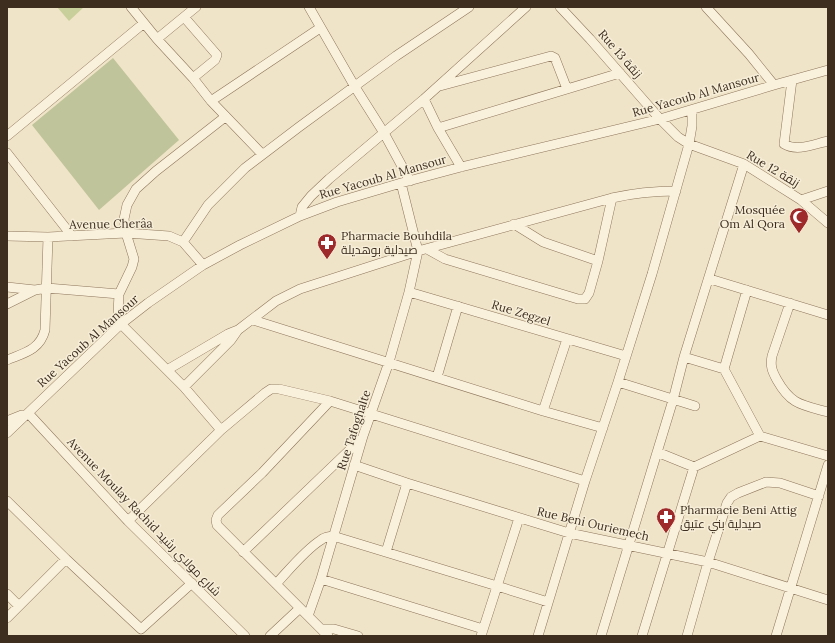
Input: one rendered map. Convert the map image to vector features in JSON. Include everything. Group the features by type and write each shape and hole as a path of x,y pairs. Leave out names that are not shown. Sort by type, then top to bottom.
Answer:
{"street":[{"path":"131,7 225,117 262,154"},
{"path":"157,39 196,7"},
{"path":"309,7 355,87 384,132 406,182 422,250"},
{"path":"202,265 183,242 208,205 233,179 262,154 396,56 469,7"},
{"path":"300,216 302,207 329,179 424,99 526,7"},
{"name":"Rue 13 زنقة","path":"560,7 660,119"},
{"path":"706,7 749,54 774,85"},
{"path":"184,17 217,54 215,60 193,78"},
{"path":"7,136 144,23"},
{"path":"211,101 320,28"},
{"path":"438,86 551,56 555,58 567,89"},
{"name":"Rue Yacoub Al Mansour","path":"7,433 121,324 158,295 202,265 300,216 337,202 406,182 461,167 660,119 828,70"},
{"path":"438,128 620,73"},
{"path":"792,80 784,144 799,148 828,141"},
{"path":"424,99 438,128 461,167"},
{"path":"538,636 676,191 689,144 692,126 692,110"},
{"path":"221,430 184,387 121,324 118,313 119,294 132,267 134,259 126,234 124,220 127,205 136,189 156,171 225,117"},
{"name":"Rue 12 زنقة","path":"660,119 678,137 689,144 744,164 801,200 828,223"},
{"path":"7,153 10,165 72,236"},
{"path":"602,636 673,400 684,357 710,278 744,164"},
{"path":"167,370 228,334 238,330 276,301 300,289 422,250 612,198 652,191 676,191"},
{"path":"801,200 828,191"},
{"path":"422,250 445,259 578,299 585,299 589,293 598,260 612,198"},
{"path":"514,224 543,242 598,260"},
{"name":"Avenue Cherâa","path":"7,236 48,237 126,234 169,236 183,242"},
{"path":"7,360 32,350 43,338 45,330 48,237"},
{"name":"Rue Tafoghalte","path":"308,616 321,579 354,465 388,362 422,250"},
{"path":"710,278 828,315"},
{"path":"7,287 35,290 47,288 119,294"},
{"path":"7,304 35,290"},
{"path":"746,290 724,369 760,436"},
{"name":"Rue Zegzel","path":"409,292 626,356"},
{"path":"790,303 770,362 772,370 788,396 805,406 828,412"},
{"path":"437,377 458,306"},
{"path":"253,320 543,411 603,428"},
{"path":"184,387 231,340 238,330"},
{"path":"543,411 567,339"},
{"path":"684,357 724,369"},
{"path":"618,382 696,406"},
{"path":"128,521 221,430 271,389 279,389 330,402 585,481"},
{"path":"328,636 216,525 216,520 218,516 262,473 330,402"},
{"path":"7,421 28,413"},
{"name":"Avenue Moulay Rachid شارع مولاي رشيد","path":"28,413 128,521 245,636"},
{"path":"243,552 364,436"},
{"path":"642,636 694,467 760,436 828,456"},
{"path":"657,452 694,467"},
{"name":"Rue Beni Ouriemech","path":"354,465 569,533 708,562 828,600"},
{"path":"776,636 828,465"},
{"path":"687,636 708,562 727,503 731,497 766,482 780,484 819,496"},
{"path":"386,552 407,483"},
{"path":"7,501 138,633 192,583"},
{"path":"321,579 482,633 519,518"},
{"path":"276,584 320,540 333,536 548,602"},
{"path":"7,618 66,559"},
{"path":"7,594 19,606"},
{"path":"270,636 300,608"},
{"path":"321,628 334,629 358,636"}],"green space":[{"path":"57,7 84,7 69,21"},
{"path":"113,58 179,140 99,210 32,125"}],"place":[{"name":"Mosquée Om Al Qora","path":"799,234"},
{"name":"Pharmacie Bouhdila صيدلية بوهديلة","path":"327,260"},
{"name":"Pharmacie Beni Attig صيدلية بني عتيق","path":"666,534"}]}
